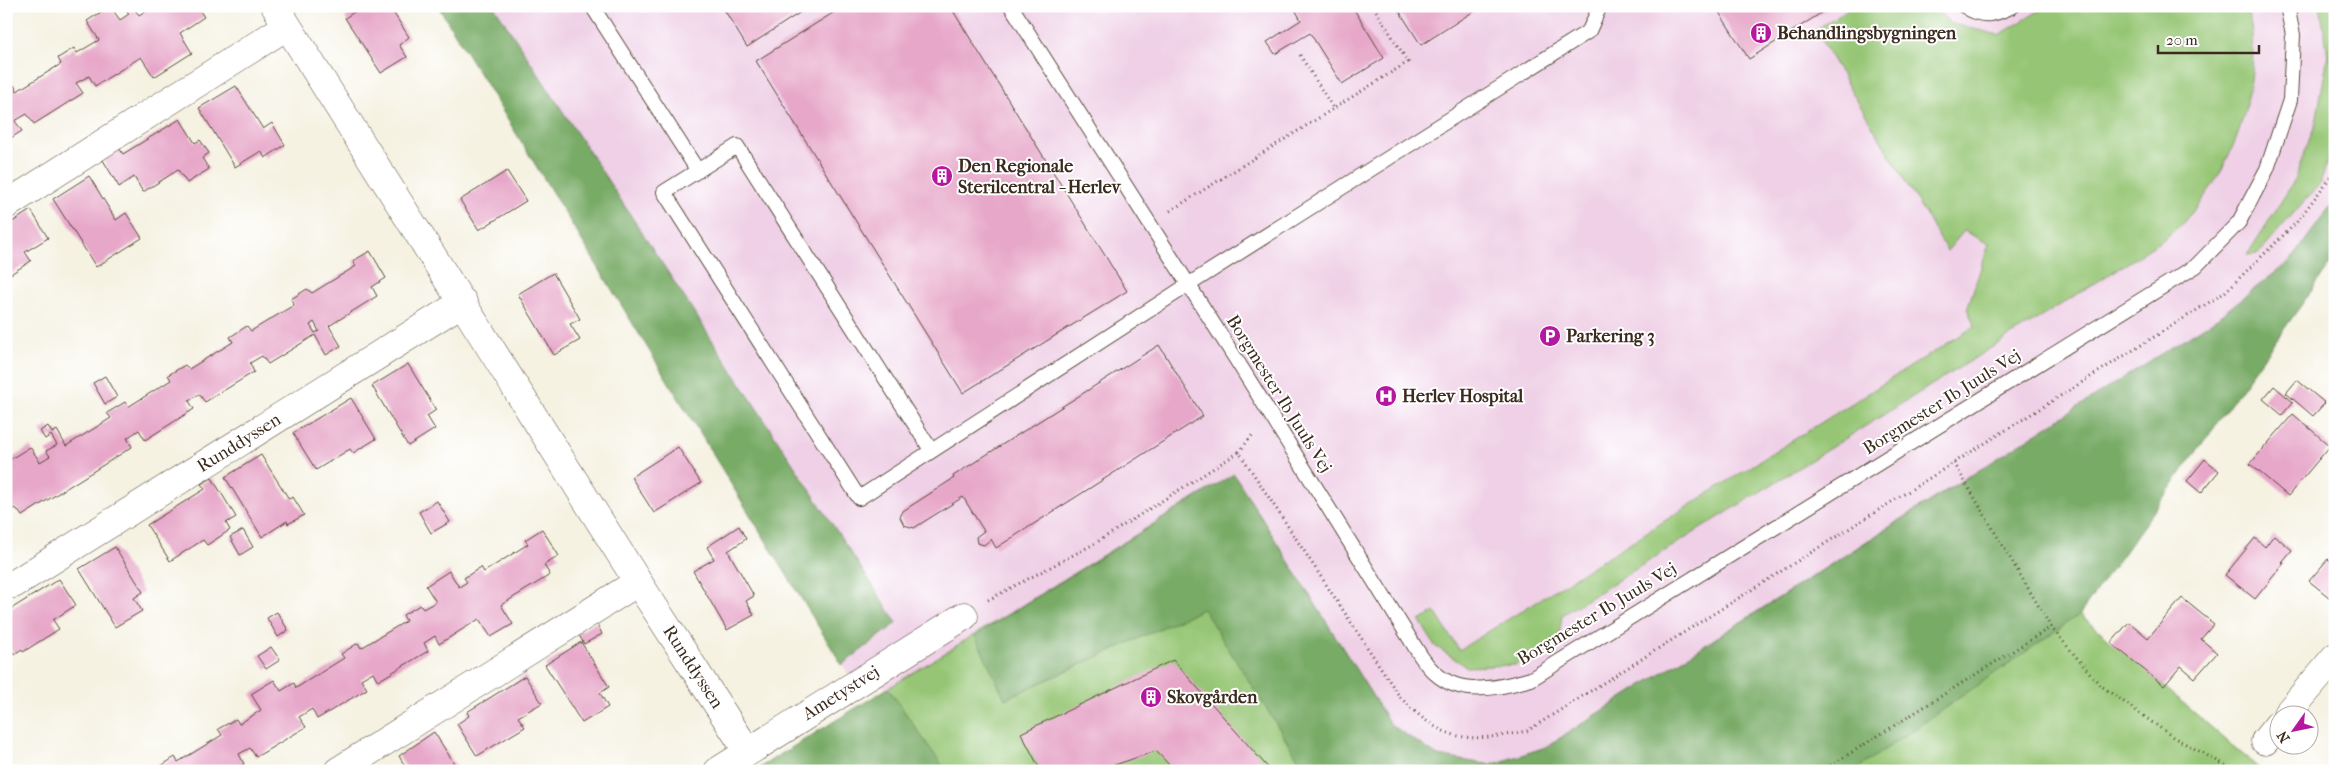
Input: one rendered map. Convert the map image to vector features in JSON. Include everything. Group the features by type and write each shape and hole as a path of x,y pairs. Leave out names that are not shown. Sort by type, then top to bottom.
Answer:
{"street":[{"name":"Runddyssen","path":"6,205 281,16 638,582 748,752"},
{"name":"Runddyssen","path":"14,584 463,302"},
{"path":"338,771 638,582"},
{"name":"Ametystvej","path":"718,771 964,616"},
{"path":"2295,704 2335,657"}],"lane":[{"path":"592,6 698,171"},
{"name":"Borgmester Ib Juuls Vej","path":"1011,6 1420,655 1435,674 1455,684 1477,689 1502,687 1531,679 2196,266 2239,222 2267,169 2290,100 2294,35 2287,6"},
{"path":"931,450 736,146 664,192 859,498 1188,285 1589,31 1600,6"},
{"path":"1964,6 1971,11 1992,15 2013,6"}],"path":[{"path":"1149,223 1408,62 1373,6"},
{"path":"1300,55 1333,108"},
{"path":"964,616 1007,589 1094,544 1239,452 1400,697 1421,719 1451,736 1486,739 1527,731 2224,293 2296,223 2335,171"},
{"path":"1954,463 2050,627 2100,685 2173,737 2236,771"},
{"path":"1822,771 2050,627"}],"shaded area":[{"name":"Herlev Hospital","path":"438,6 2335,6 2335,200 2290,261 2217,318 1546,747 1491,765 1438,757 1390,724 1234,474 888,688 849,675"}],"green space":[{"path":"438,6 494,6 897,623 842,665"},
{"path":"1853,6 1935,6 1949,23 1999,35 2047,6 2247,6 2252,35 2252,66 2248,96 2240,127 2229,156 2214,183 2196,208 2165,238 1562,615 1559,639 1515,665 1467,667 1435,646 1420,621 1435,612 1459,650 1975,326 1967,309 1989,244 1964,231 1947,251 1815,30"},
{"path":"2320,6 2335,6 2335,140 2320,183 2258,254 2247,255 2293,183 2316,122 2328,55"},
{"path":"2335,200 2335,258 2080,614 1854,771 1306,771 1203,609 1005,699 975,636 1234,474 1390,724 1438,756 1491,765 1546,747 2217,318 2290,261"},
{"path":"1234,474 1390,724 1438,757 1491,765 1546,747 1970,475 2080,614 2262,771 754,771"},
{"path":"888,688 946,771 754,771"}],"building":[{"path":"110,6 120,20 129,14 124,6 132,6 139,15 153,6 201,6 198,8 204,17 180,33 192,53 154,77 141,57 95,86 89,76 76,83 83,93 34,124 27,114 15,121 22,131 6,141 6,90 14,85 17,91 61,64 58,58 74,48 77,53 99,40 87,21"},
{"path":"363,6 389,6 409,37 399,45 407,57 381,73 345,18"},
{"path":"722,6 810,6 747,47"},
{"name":"Den Regionale Sterilcentral - Herlev","path":"844,6 950,6 1127,291 963,393 756,61"},
{"path":"1293,6 1352,6 1384,58 1342,84 1310,33 1275,54 1267,42 1301,20"},
{"path":"1396,6 1482,6 1421,45"},
{"name":"Behandlingsbygningen","path":"1715,6 1832,6 1749,59"},
{"path":"236,86 263,129 272,123 285,145 265,158 261,151 235,167 199,108"},
{"path":"180,119 195,143 200,140 209,153 202,158 209,169 187,183 178,170 143,192 134,177 119,187 100,155 117,145 123,154"},
{"path":"507,171 526,201 479,230 460,200"},
{"path":"89,176 116,220 126,213 142,238 96,267 53,199"},
{"path":"31,210 48,238 25,252 31,261 6,277 6,226"},
{"path":"370,251 386,278 372,287 377,296 329,326 341,346 326,355 315,335 268,364 262,356 250,363 254,372 205,402 199,394 189,401 194,409 145,440 139,430 127,438 132,447 22,516 16,508 6,514 6,462 30,447 40,462 50,456 46,451 57,445 51,435 45,439 40,431 48,426 52,433 57,430 66,446 111,418 107,413 125,402 128,407 171,380 168,375 185,365 189,369 233,342 230,337 247,326 251,331 294,305 291,299 307,289 312,293 356,266 353,261","holes":["314,322 319,331 315,333 310,325"]},
{"path":"553,273 580,319 570,324 580,340 554,355 518,294"},
{"path":"1159,345 1203,416 996,548 991,539 984,545 977,543 976,537 984,531 963,497 914,528 904,525 900,517 903,511 954,478 953,476"},
{"path":"408,364 436,410 427,416 435,429 408,446 372,386"},
{"path":"105,376 117,397 105,404 93,383"},
{"path":"2297,380 2325,403 2313,416 2286,393"},
{"path":"2274,386 2293,402 2282,415 2263,399"},
{"path":"351,398 376,439 353,453 350,449 316,470 293,433"},
{"path":"2293,414 2330,446 2288,496 2250,464"},
{"path":"678,447 701,483 654,513 631,477"},
{"path":"261,455 289,499 293,497 304,515 288,524 287,521 262,537 225,477"},
{"path":"2205,459 2219,471 2201,493 2187,481"},
{"path":"212,478 236,517 226,523 230,530 207,545 203,540 170,561 147,525 205,489 201,484"},
{"path":"437,501 450,522 431,533 419,512"},
{"path":"739,526 746,539 728,551 754,596 746,601 754,615 727,630 693,571 714,559 707,547"},
{"path":"542,529 559,556 544,565 550,575 501,605 513,624 491,637 479,619 439,644 435,636 424,643 428,651 378,681 373,672 361,679 367,689 317,719 312,709 299,717 306,727 256,757 250,748 239,754 244,764 232,771 160,771 158,768 175,757 178,762 222,735 218,729 236,719 239,724 261,710 251,694 274,680 281,691 294,683 296,688 344,658 341,654 358,643 361,648 406,621 403,615 420,605 423,609 436,602 426,586 449,571 459,587 467,582 464,578 481,567 484,572 528,544 525,540"},
{"path":"243,530 253,547 240,555 230,537"},
{"path":"2274,535 2292,550 2255,599 2225,575 2255,538 2265,547"},
{"path":"115,547 143,592 134,598 142,611 115,627 79,569"},
{"path":"2328,559 2335,565 2335,602 2309,581"},
{"path":"59,579 76,605 53,620 59,629 23,652 22,649 14,654 6,641 6,612"},
{"path":"2182,598 2214,624 2201,639 2217,653 2195,678 2181,666 2164,686 2111,643 2129,622 2148,638"},
{"path":"277,612 288,630 278,637 267,618"},
{"path":"596,622 602,634 584,644 578,633"},
{"path":"581,642 609,687 600,693 608,707 582,723 545,665"},
{"path":"271,647 280,660 266,669 257,656"},
{"name":"Skovgården","path":"1173,660 1271,771 1175,771 1156,751 1097,771 1041,771 1021,733"},
{"path":"525,676 542,703 518,717 525,727 477,756 457,724 469,716 467,712"},
{"path":"434,732 459,771 408,771 399,756"}],"place":[{"name":"Behandlingsbygningen","path":"1761,33"},
{"name":"Den Regionale Sterilcentral - Herlev","path":"942,176"},
{"name":"Parkering 3","path":"1550,336"},
{"name":"Herlev Hospital","path":"1386,396"},
{"name":"Skovgården","path":"1151,697"}]}
